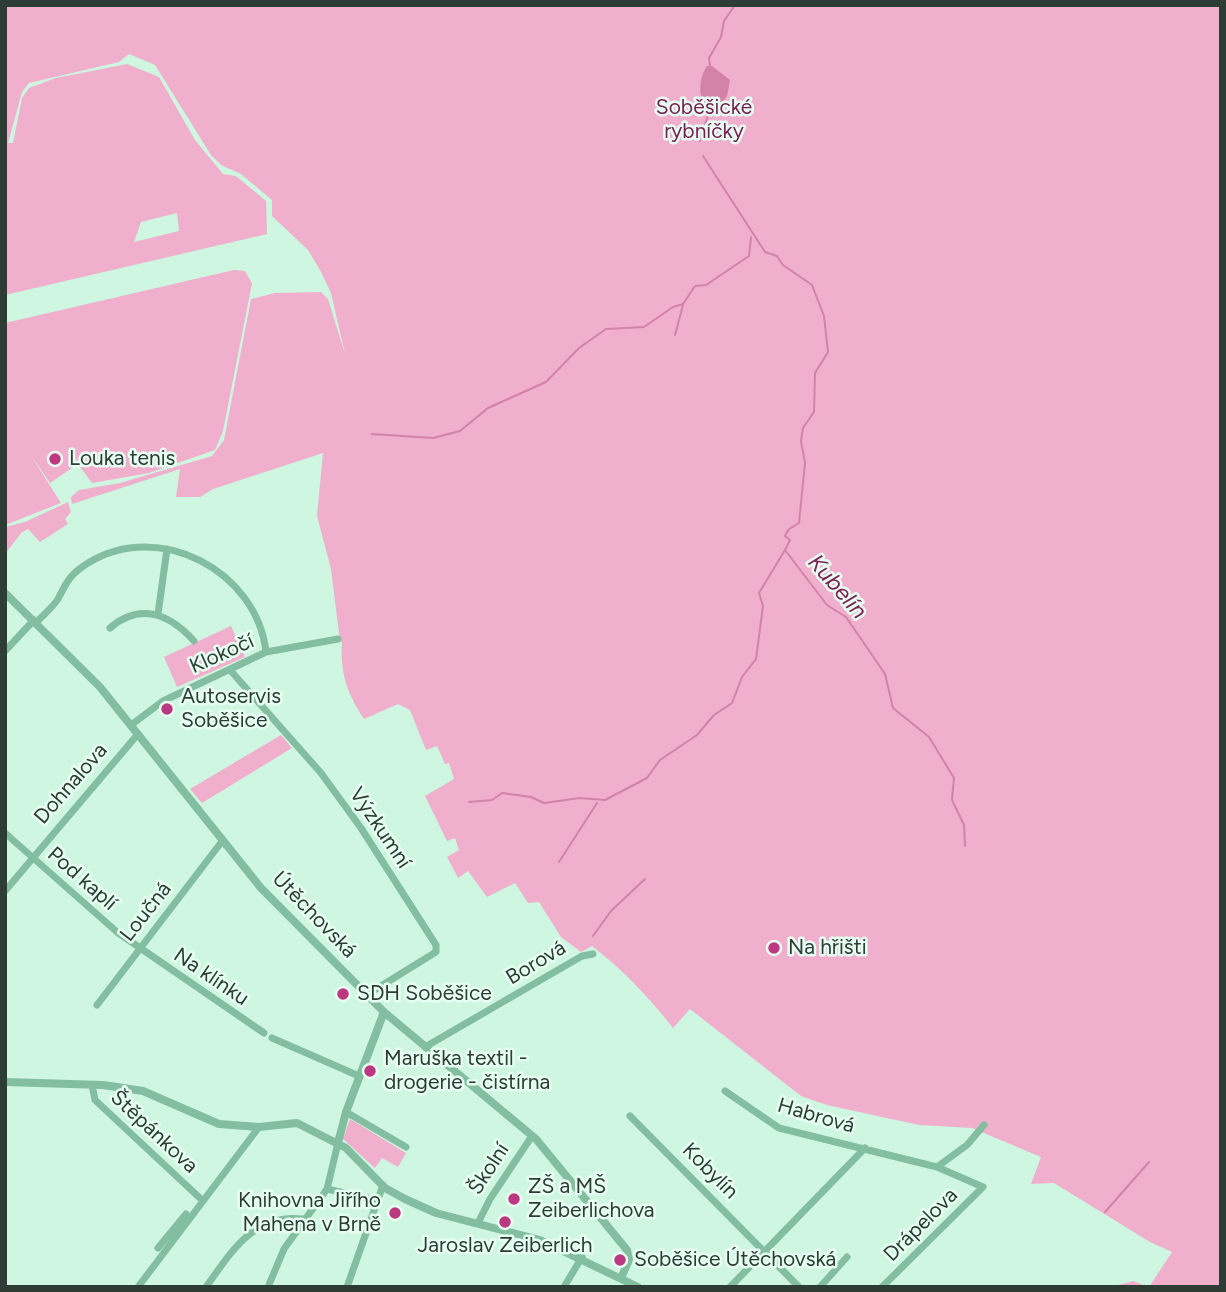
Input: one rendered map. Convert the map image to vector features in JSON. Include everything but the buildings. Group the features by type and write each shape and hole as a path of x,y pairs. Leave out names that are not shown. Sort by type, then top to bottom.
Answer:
{"street":[{"path":"5,651 58,599 61,586 89,562 138,546 167,549 199,558 232,583 254,612 264,638 266,652"},
{"path":"158,614 167,549"},
{"name":"Útěchovská","path":"5,593 100,687 261,888 384,1012 532,1136 627,1250 629,1260 621,1278"},
{"path":"110,628 133,614 158,614 176,624 194,641"},
{"name":"Klokočí","path":"131,725 163,701 266,652 338,639"},
{"name":"Výzkumní","path":"230,670 321,774 360,828 436,945 436,951 368,994"},
{"name":"Dohnalova","path":"5,891 138,734"},
{"name":"Pod kaplí","path":"5,833 31,859 139,949"},
{"name":"Loučná","path":"97,1006 223,840"},
{"name":"Na klínku","path":"139,949 264,1033"},
{"name":"Borová","path":"425,1047 582,956 593,954"},
{"path":"268,1287 284,1248 327,1189 346,1112 384,1012"},
{"path":"272,1038 359,1076"},
{"path":"5,1082 92,1085 143,1091 219,1124 259,1127 297,1123 338,1143 354,1154 383,1185 436,1213 540,1240 582,1257 638,1287"},
{"name":"Štěpánkova","path":"92,1085 95,1100 202,1200"},
{"name":"Habrová","path":"725,1091 779,1128 937,1167 983,1187"},
{"path":"346,1112 406,1147"},
{"name":"Kobylín","path":"630,1116 799,1287"},
{"path":"937,1167 967,1145 984,1125"},
{"path":"138,1287 259,1127"},
{"name":"Školní","path":"478,1223 490,1199 532,1136"},
{"path":"730,1287 865,1148"},
{"path":"347,1287 383,1185"},
{"name":"Drápelova","path":"882,1287 983,1187"},
{"path":"327,1189 376,1200"},
{"path":"158,1248 187,1214 194,1211"},
{"path":"206,1287 251,1230 286,1218 303,1219"},
{"path":"820,1287 848,1256"},
{"path":"564,1287 582,1257"}],"green space":[{"name":"Soběšické rybníčky","path":"5,5 1221,5 1221,1287 1149,1287 1172,1252 1150,1242 1054,1183 1031,1184 1041,1157 972,1128 919,1125 827,1105 801,1096 690,1009 673,1028 635,984 592,946 581,952 561,937 539,902 528,903 515,883 487,897 468,871 458,878 447,857 459,850 455,838 447,841 425,796 454,779 449,763 445,764 437,746 426,750 410,710 398,704 364,719 346,682 331,569 317,516 323,453 213,489 200,497 176,497 180,469 72,504 71,497 79,490 120,483 212,456 224,440 251,299 275,293 321,292 328,299 345,354 331,293 308,250 272,216 272,200 241,174 221,165 211,155 155,65 129,54 119,62 29,83 22,92 8,143 13,143 22,98 29,88 56,78 127,64 159,77 195,140 223,174 236,176 266,201 267,234 5,295","holes":["177,213 179,231 134,242 141,222"]},
{"path":"234,270 245,271 252,283 223,431 215,450 149,473 92,483 78,464 50,483 30,454 61,503 5,525 5,323"},
{"path":"68,502 71,512 65,519 68,524 40,542 28,529 22,532 5,554 5,527 25,522"},
{"path":"231,626 245,657 177,687 164,657"},
{"path":"281,735 292,748 202,803 190,789"},
{"path":"350,1119 406,1153 398,1167 382,1158 375,1168 343,1139"},
{"path":"1133,1281 1149,1287 1111,1287"}],"shaded area":[{"path":"707,66 712,66 730,80 727,96 715,113 709,110 702,99 700,85"}],"waterway":[{"name":"Kubelín","path":"710,66 709,58 721,37 724,21 735,5"},
{"name":"Kubelín","path":"700,141 710,109"},
{"name":"Kubelín","path":"703,156 765,252 777,256 783,265 812,285 824,316 828,352 815,373 814,412 803,428 801,441 805,463 799,523 789,529 785,536 790,540 785,550 827,605 846,617 885,674 893,708 929,737 954,778 952,800 964,825 965,846"},
{"path":"372,434 433,438 460,431 488,408 546,382 579,348 606,329 644,327 673,307 683,304 695,286 706,285 749,256 751,237"},
{"path":"675,335 683,305"},
{"path":"469,802 492,800 502,793 531,797 544,803 580,798 605,800 647,778 660,760 697,735 714,715 732,703 742,677 756,659 763,606 759,593 785,550"},
{"path":"559,862 597,803"},
{"path":"593,936 611,911 645,879"},
{"path":"1105,1212 1149,1162"}],"place":[{"name":"Louka tenis","path":"55,459"},
{"name":"Autoservis Soběšice","path":"167,709"},
{"name":"Na hřišti","path":"774,948"},
{"name":"SDH Soběšice","path":"343,994"},
{"name":"Maruška textil - drogerie - čistírna","path":"370,1071"},
{"name":"ZŠ a MŠ Zeiberlichova","path":"514,1199"},
{"name":"Knihovna Jiřího Mahena v Brně","path":"395,1213"},
{"name":"Jaroslav Zeiberlich","path":"505,1222"},
{"name":"Soběšice Útěchovská","path":"620,1260"}]}
